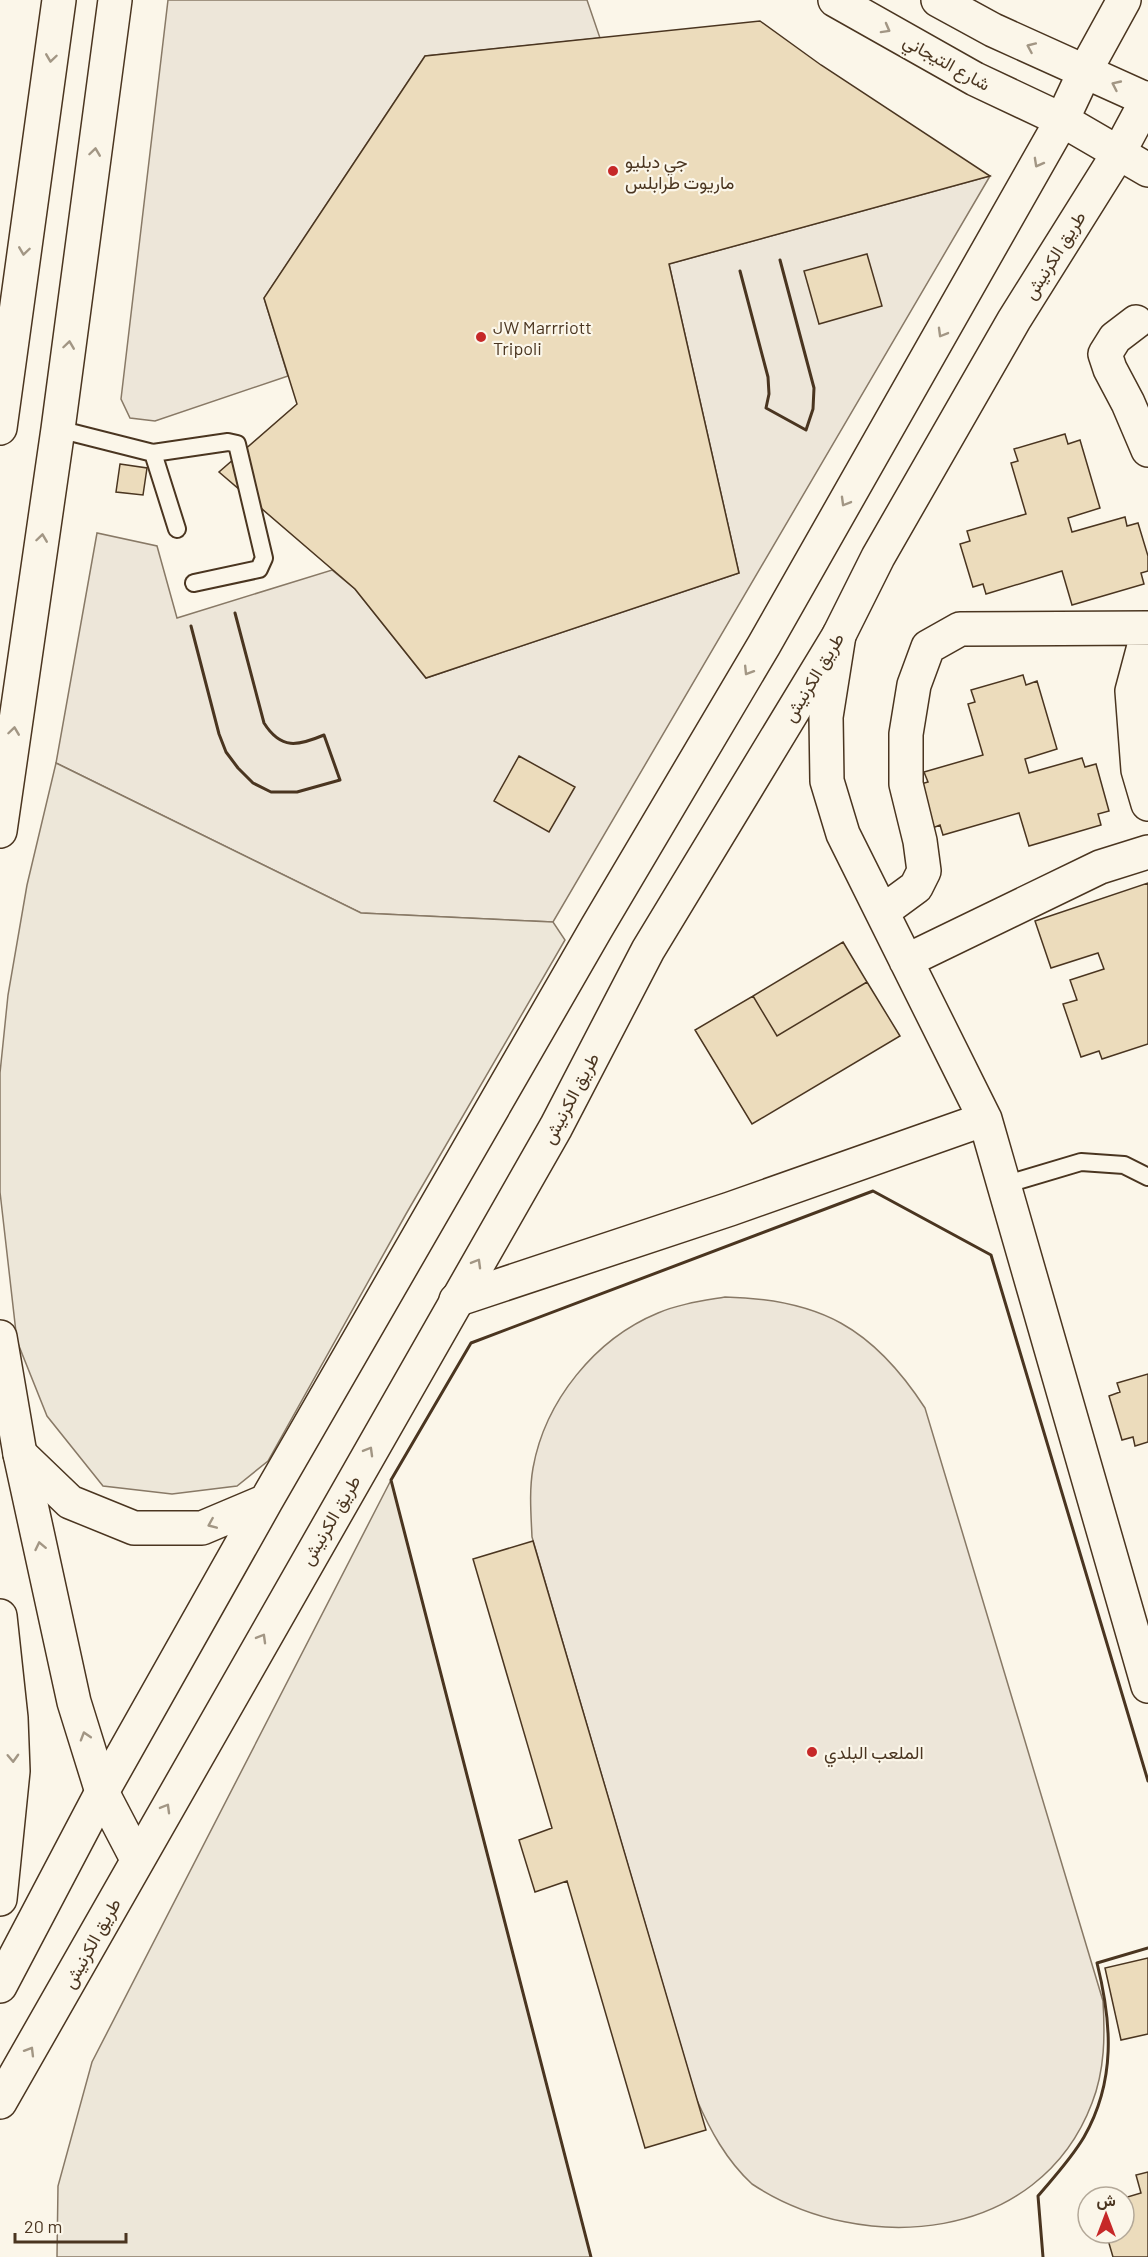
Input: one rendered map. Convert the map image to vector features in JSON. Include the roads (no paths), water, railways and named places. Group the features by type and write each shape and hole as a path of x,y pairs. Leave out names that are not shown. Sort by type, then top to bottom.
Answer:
{"main road":[{"path":"0,428 59,0"},
{"path":"0,831 2,793 58,429 116,0"},
{"name":"شارع التيجاني","path":"835,0 975,79 1062,120 1118,154"},
{"path":"938,0 993,30 1148,99"},
{"path":"0,1986 102,1792 266,1501 597,927 764,645 1062,120 1085,71 1124,0"},
{"name":"طريق الكرنيش","path":"0,2102 556,1127 648,950 840,635 878,557 1008,330 1118,154 1148,99"},
{"path":"1118,154 1148,170"},
{"path":"1136,322 1115,338 1105,354 1148,450"},
{"path":"882,912 916,887 924,871 920,841 906,784 906,734 914,685 928,647 960,629 1148,629 1132,691 1138,770 1148,804"},
{"path":"840,635 826,717 827,781 843,834 985,1119 1148,1686"},
{"path":"906,961 1100,867 1148,852"},
{"path":"456,1300 730,1209 985,1119"},
{"path":"1,1344 20,1454 74,1702 102,1792 137,1859"},
{"path":"20,1454 70,1502 134,1528 202,1528 266,1501"},
{"path":"0,1616 6,1718 13,1771 0,1899"}],"lane":[{"path":"58,429 153,453 228,442 237,444 264,558 259,569 194,583"},
{"path":"153,453 177,529"},
{"path":"1004,1185 1081,1162 1124,1165 1148,1177"}],"place":[{"name":"جي دبليو ماريوت طرابلس","path":"613,171"},
{"name":"JW Marrriott Tripoli","path":"481,337"},
{"name":"الملعب البلدي","path":"812,1752"}]}
